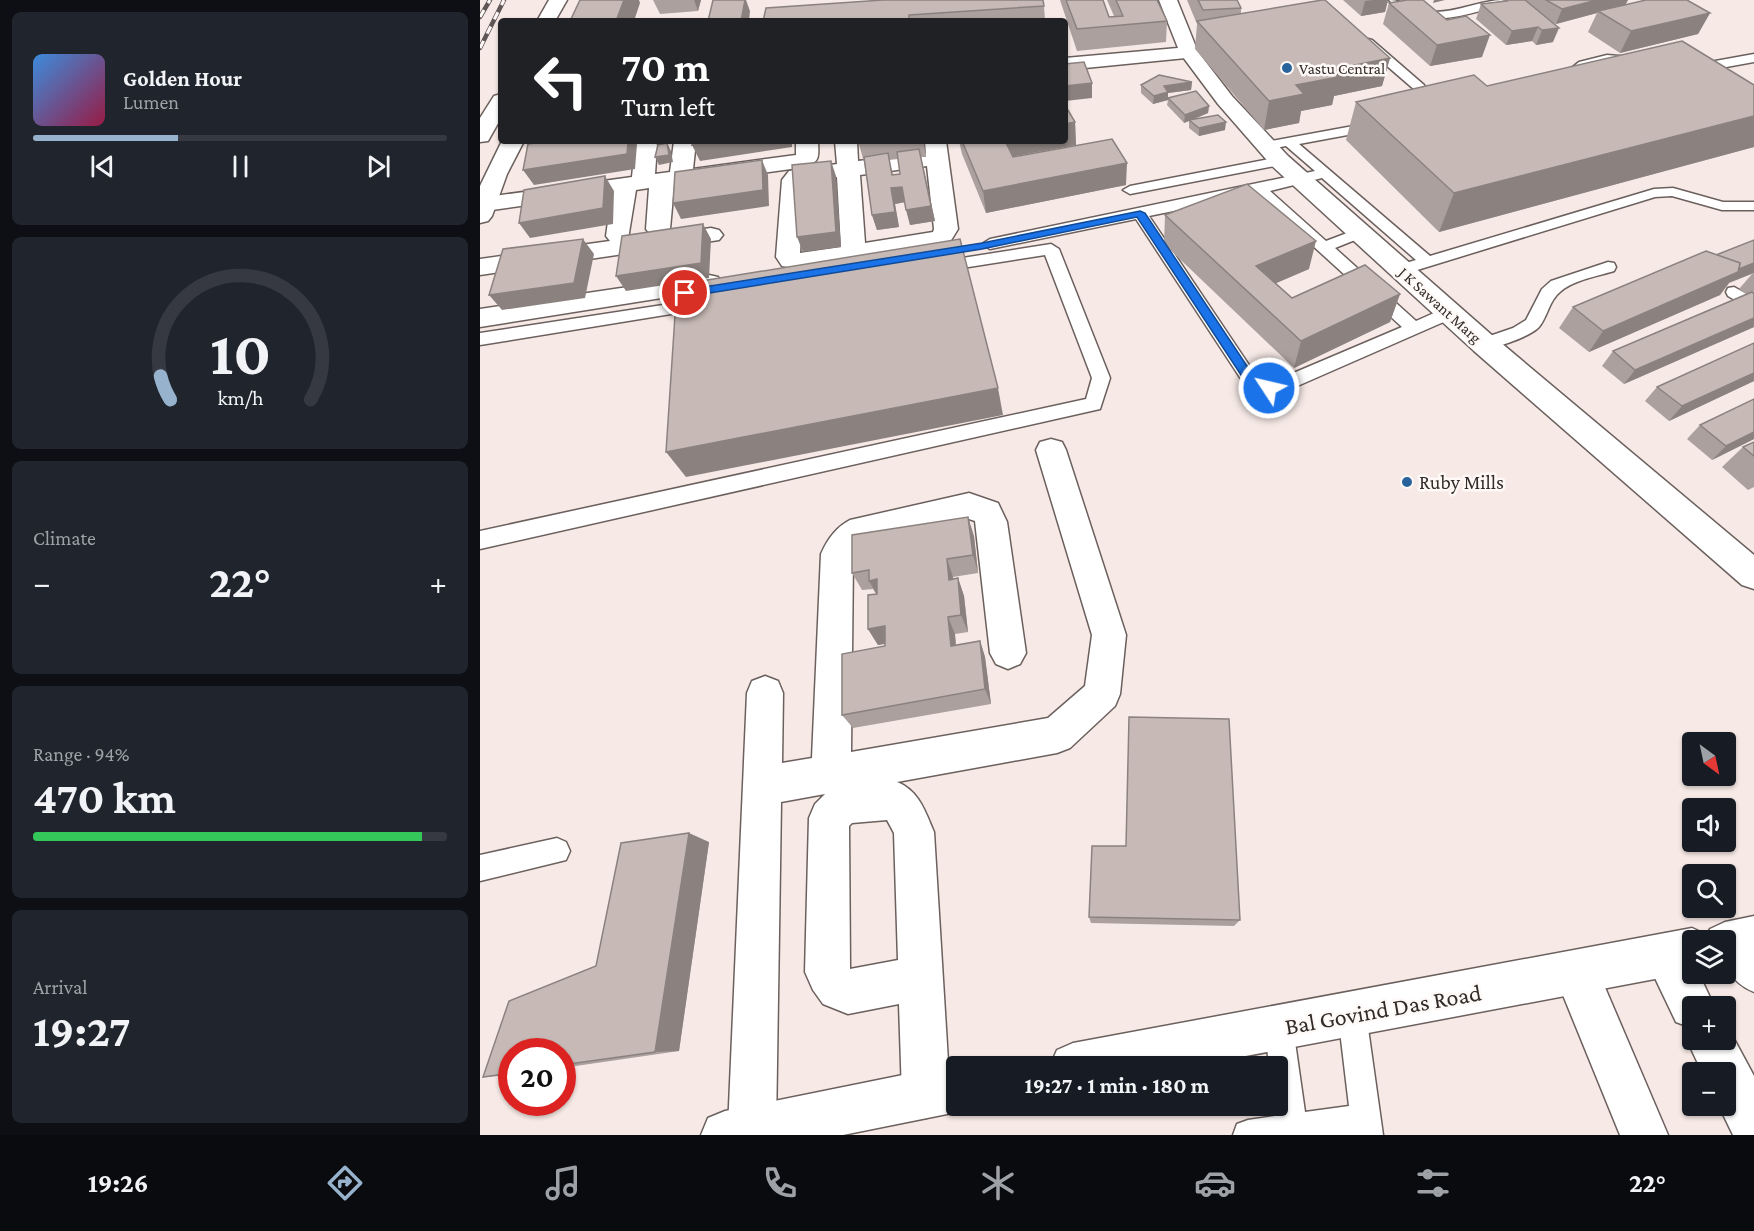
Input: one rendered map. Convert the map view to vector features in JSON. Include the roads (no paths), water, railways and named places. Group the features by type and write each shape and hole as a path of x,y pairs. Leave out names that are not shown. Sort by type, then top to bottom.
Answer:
{"street":[{"path":"548,18 558,0"},
{"name":"J K Sawant Marg","path":"1168,0 1189,43 1225,100 1278,149 1337,198 1360,233 1484,344 1754,575"},
{"path":"1068,63 1189,43"},
{"path":"480,136 498,108"},
{"path":"482,210 512,144"},
{"path":"644,144 653,181 657,229"},
{"path":"612,266 653,181 683,144"},
{"path":"482,210 653,181 804,160 809,154 807,144"},
{"path":"846,144 854,253"},
{"path":"936,150 946,230 942,237 927,242 799,261 791,260 788,257 795,178 848,168 936,150"},
{"path":"480,318 612,266 711,235"},
{"path":"480,267 612,266 719,290"},
{"path":"762,786 1057,735 1102,694 1108,635 1051,450"},
{"path":"831,774 837,554 852,534 861,529 969,506 987,512 992,522 1008,653"},
{"path":"765,693 762,786 738,1132 839,1123 941,1091 920,976"},
{"path":"1679,953 1690,996"},
{"name":"Bal Govind Das Road","path":"1127,1056 1679,953"},
{"path":"1576,973 1644,1135"},
{"path":"1715,1050 1754,1125"}],"lane":[{"path":"1395,0 1412,12 1431,16 1449,15 1498,3 1497,0"},
{"path":"1358,34 1420,88"},
{"path":"1683,71 1754,58"},
{"path":"1565,82 1575,69 1599,60 1628,60 1644,64"},
{"path":"1130,190 1278,149 1392,123"},
{"path":"795,276 982,246 1312,176"},
{"path":"1259,189 1414,328"},
{"path":"1401,270 1654,193 1673,192 1722,206 1754,206"},
{"path":"1337,198 1428,262"},
{"path":"1140,213 1247,375 1258,385 1269,388 1280,386 1449,313"},
{"path":"1324,247 1360,233"},
{"path":"480,540 1094,404 1101,378 1051,249 923,269"},
{"path":"1484,344 1519,332 1532,324 1548,292 1557,285 1608,267"},
{"path":"480,326 719,290"},
{"path":"480,339 719,290"},
{"path":"1734,292 1754,306"},
{"path":"480,868 556,851"},
{"path":"1248,1135 1292,1129 1367,1127 1352,1014"},
{"path":"1279,1028 1292,1129"}],"railway":[{"path":"480,17 490,0"},
{"path":"480,48 504,0"}],"place":[{"name":"Vastu Central","path":"1287,68"},
{"name":"Ruby Mills","path":"1407,482"}]}
